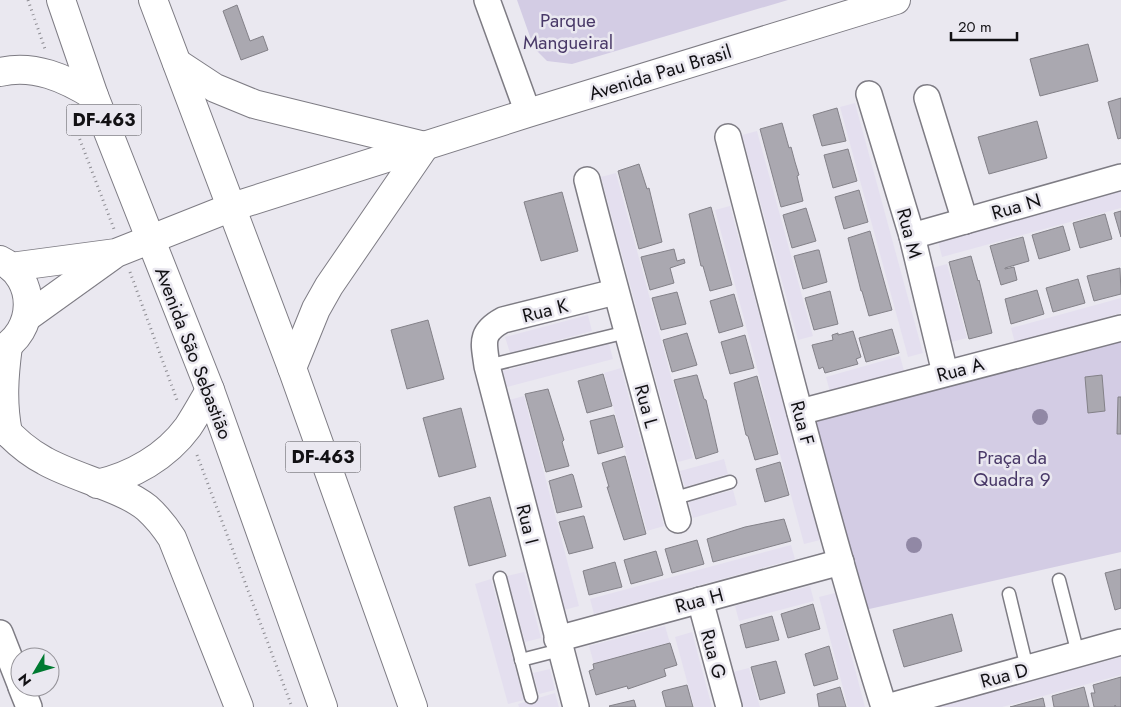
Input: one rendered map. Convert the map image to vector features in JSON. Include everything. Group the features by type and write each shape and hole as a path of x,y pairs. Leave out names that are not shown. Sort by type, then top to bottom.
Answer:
{"main road":[{"name":"Avenida São Sebastião","path":"61,0 94,96 210,390 323,707"},
{"name":"DF-463","path":"153,0 292,368 413,707"},
{"name":"Avenida Pau Brasil","path":"119,252 232,207 528,113 896,0"},
{"path":"177,63 215,88 254,104 425,146 329,286 316,308 292,368"},
{"path":"0,72 20,70 55,75 94,96"},
{"path":"5,264 119,252"},
{"path":"27,316 119,252"},
{"path":"5,264 21,279 26,291 28,304 27,316 22,330 4,348 4,428 45,462 129,497 146,507 160,521 172,538 239,707"},
{"path":"97,484 126,476 143,467 170,447 187,428 210,390"}],"street":[{"path":"487,0 528,113"},
{"name":"Rua M","path":"869,94 912,236 945,373"},
{"path":"927,98 965,221"},
{"name":"Rua F","path":"728,138 854,613 885,707"},
{"name":"Rua N","path":"912,236 1121,177"},
{"name":"Rua L","path":"587,180 615,292 628,332 675,509"},
{"name":"Rua K","path":"484,341 490,327 503,320 615,292"},
{"name":"Rua A","path":"800,412 1121,328"},
{"name":"Rua I","path":"484,341 487,366 576,707"},
{"name":"Rua H","path":"559,644 700,600 842,562"},
{"name":"Rua G","path":"700,600 729,707"},
{"path":"0,633 10,658"},
{"name":"Rua D","path":"885,707 1121,642"}],"lane":[{"path":"487,366 628,332"},
{"path":"675,509 730,482"},
{"path":"500,578 531,697"},
{"path":"1059,580 1078,654"},
{"path":"1009,594 1027,668"},
{"path":"522,660 559,644"}],"path":[{"path":"28,0 119,252 292,707"}],"shaded area":[{"path":"855,103 923,353 908,357 840,107"},
{"path":"757,131 813,336 798,340 742,135"},
{"path":"616,173 693,458 678,462 601,177"},
{"path":"1121,191 1121,208 942,257 938,241"},
{"path":"730,206 820,540 804,544 715,210"},
{"path":"947,264 967,338 951,342 932,268"},
{"path":"1121,298 1121,313 1015,343 1011,328"},
{"path":"588,315 592,331 510,353 505,337"},
{"path":"609,343 613,359 507,387 503,371"},
{"path":"900,356 904,371 830,392 826,377"},
{"path":"621,368 664,526 647,531 604,373"},
{"path":"524,396 579,606 564,610 509,400"},
{"path":"724,459 728,474 685,487 680,471"},
{"path":"733,490 737,505 693,518 689,502"},
{"path":"791,545 795,559 594,614 590,599"},
{"path":"524,572 541,638 525,642 507,576"},
{"path":"491,579 524,700 508,704 475,584"},
{"path":"810,586 814,601 739,621 735,606"},
{"path":"835,593 865,707 848,707 819,597"},
{"path":"665,626 670,643 594,664 589,646"},
{"path":"692,632 712,707 694,707 675,637"},
{"path":"1121,657 1121,675 1002,707 934,707"},
{"path":"749,668 760,707 743,707 733,672"},
{"path":"550,669 555,690 539,694 533,673"},
{"path":"555,693 559,707 519,707 518,704"}],"green space":[{"name":"Parque Mangueiral","path":"517,0 788,0 572,64 547,61 534,48"},
{"name":"Praça da Quadra 9","path":"1121,329 1121,552 856,612 801,413"}],"building":[{"path":"237,5 250,41 263,36 268,50 241,60 223,11"},
{"path":"1088,44 1098,81 1040,96 1030,59"},
{"path":"1121,98 1121,138 1118,139 1108,102"},
{"path":"837,108 846,141 822,146 813,115"},
{"path":"1037,121 1047,158 989,174 978,137"},
{"path":"782,123 799,175 797,176 803,201 781,207 760,129"},
{"path":"848,149 857,181 833,188 824,155"},
{"path":"639,164 647,189 649,188 662,242 639,249 618,171"},
{"path":"859,190 868,222 844,229 835,197"},
{"path":"562,192 578,251 541,261 524,202"},
{"path":"711,207 732,285 710,291 703,266 701,266 689,214"},
{"path":"806,208 816,241 792,248 783,215"},
{"path":"1121,211 1121,237 1114,213"},
{"path":"1105,214 1112,239 1080,248 1073,223"},
{"path":"1063,226 1070,250 1039,259 1032,235"},
{"path":"870,231 892,310 869,316 848,238"},
{"path":"1023,237 1029,261 1005,268 1014,267 1017,280 1001,285 990,246"},
{"path":"674,249 677,261 684,259 685,263 670,268 674,283 650,290 641,257"},
{"path":"819,250 827,282 803,289 794,256"},
{"path":"971,256 992,333 969,339 949,262"},
{"path":"1120,268 1121,294 1094,301 1087,276"},
{"path":"1078,279 1085,303 1053,312 1046,288"},
{"path":"1037,290 1044,314 1011,324 1005,299"},
{"path":"830,291 838,324 814,330 805,298"},
{"path":"677,292 686,324 661,330 652,298"},
{"path":"734,294 743,326 719,333 710,301"},
{"path":"428,320 444,379 407,389 391,330"},
{"path":"892,329 899,353 866,362 859,338"},
{"path":"853,331 861,357 856,359 858,364 825,373 823,367 819,369 812,345 833,340 832,335"},
{"path":"687,333 697,365 672,372 663,340"},
{"path":"745,335 754,368 730,374 721,342"},
{"path":"603,374 612,406 587,413 578,381"},
{"path":"697,375 704,399 706,400 718,452 696,459 674,380"},
{"path":"1102,375 1105,411 1088,413 1085,377"},
{"path":"757,376 778,454 755,460 748,436 746,435 734,383"},
{"path":"548,389 564,440 562,442 569,466 546,472 525,394"},
{"path":"1118,397 1121,397 1121,434 1117,434"},
{"path":"461,408 476,467 439,477 423,418"},
{"path":"614,415 623,447 598,454 590,421"},
{"path":"625,456 646,534 624,540 607,487 609,487 602,463"},
{"path":"780,462 789,495 765,502 756,469"},
{"path":"572,474 582,507 557,513 549,481"},
{"path":"490,497 506,556 469,566 454,507"},
{"path":"584,516 593,548 569,554 559,522"},
{"path":"784,519 791,541 713,562 707,539 745,527"},
{"path":"697,540 704,564 672,573 665,549"},
{"path":"656,551 663,575 631,584 624,560"},
{"path":"615,562 622,587 589,595 583,571"},
{"path":"1121,569 1121,608 1115,610 1105,573"},
{"path":"813,604 820,629 788,638 781,614"},
{"path":"952,614 962,651 904,667 893,630"},
{"path":"772,616 779,640 746,648 740,625"},
{"path":"670,643 677,665 664,669 666,676 628,689 627,686 596,695 589,671 594,669 593,664"},
{"path":"829,646 838,679 814,686 805,654"},
{"path":"776,661 785,693 760,700 751,667"},
{"path":"1121,677 1121,707 1116,707 1115,705 1115,707 1094,707 1091,693 1095,693 1093,685"},
{"path":"687,685 693,707 666,707 662,692"},
{"path":"840,687 846,707 819,707 817,694"},
{"path":"1084,687 1089,707 1054,707 1052,696"},
{"path":"1043,698 1045,707 1010,707"},
{"path":"634,700 636,707 609,706"}]}
